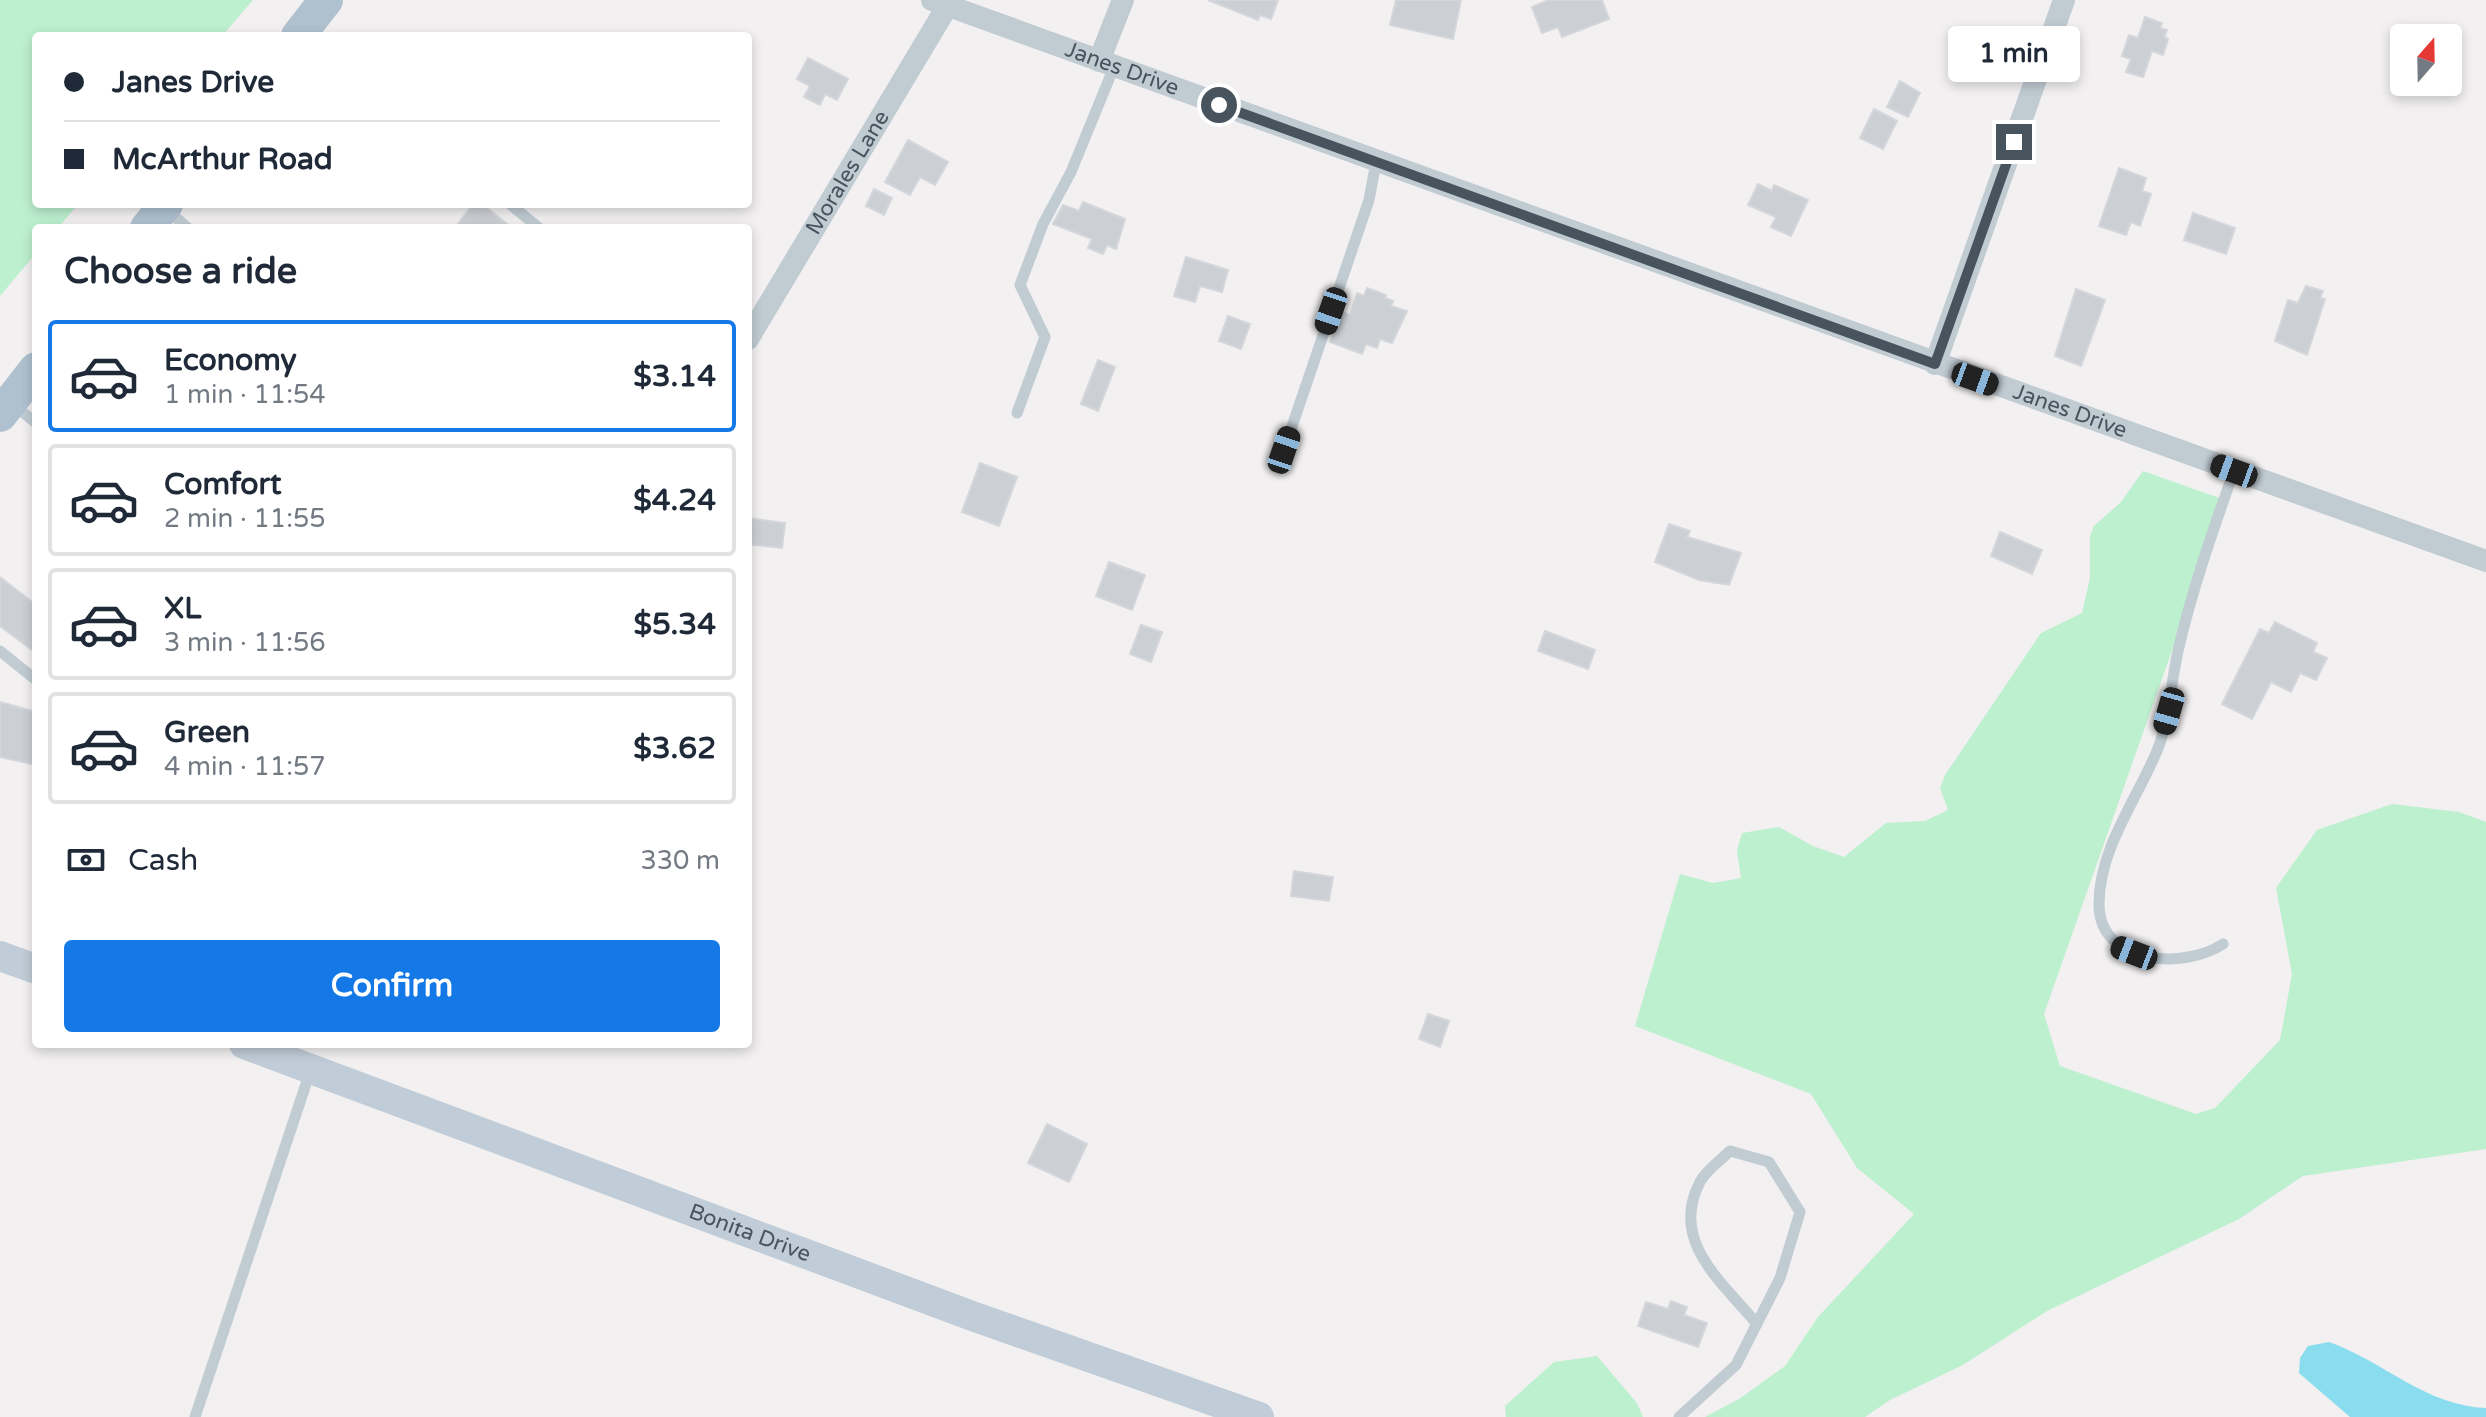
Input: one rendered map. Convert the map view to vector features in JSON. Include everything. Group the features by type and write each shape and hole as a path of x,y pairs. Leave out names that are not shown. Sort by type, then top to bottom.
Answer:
{"main road":[{"path":"301,32 326,0"},
{"path":"15,414 32,378"}],"street":[{"path":"1106,64 1123,0"},
{"path":"1935,364 2064,0"},
{"name":"Janes Drive","path":"940,3 2486,561"},
{"name":"Morales Lane","path":"752,332 940,3"},
{"path":"0,956 32,968"},
{"name":"Bonita Drive","path":"255,1048 975,1317 1259,1417"}],"lane":[{"path":"1017,413 1045,337 1020,285 1043,224 1071,172 1106,64"},
{"path":"1284,450 1369,200 1376,162"},
{"path":"515,208 534,224"},
{"path":"2223,944 2190,959 2134,953 2119,947 2111,937 2103,923 2099,905 2103,872 2116,834 2159,744 2169,711 2178,651 2234,471"},
{"path":"0,651 32,677"},
{"path":"195,1417 311,1068"},
{"path":"1679,1417 1736,1365 1757,1324 1780,1278 1800,1212 1769,1162 1730,1151 1701,1179 1688,1215 1697,1251 1757,1324"}],"green space":[{"path":"0,0 253,0 225,32 32,32 32,208 75,208 61,224 32,224 32,258 0,296"},
{"path":"2143,471 2225,500 2044,1014 2060,1066 2196,1114 2215,1108 2280,1040 2292,974 2276,888 2317,830 2392,804 2459,812 2486,822 2486,1149 2303,1176 2239,1219 2047,1311 1963,1365 1890,1400 1865,1417 1705,1417 1739,1399 1785,1366 1818,1317 1914,1214 1857,1168 1811,1094 1635,1026 1680,874 1713,883 1741,878 1737,850 1742,833 1779,827 1813,846 1844,857 1886,823 1925,821 1948,810 1940,788 1945,775 2041,633 2082,613 2090,578 2090,536 2094,526 2121,502"},
{"path":"1597,1356 1637,1403 1643,1417 1506,1417 1505,1406 1554,1362"}],"water":[{"path":"2329,1342 2444,1400 2486,1408 2486,1417 2350,1417 2299,1373 2300,1358 2308,1346"}],"building":[{"path":"1208,0 1278,0 1271,19 1260,15 1258,20"},
{"path":"1396,0 1461,0 1453,39 1390,25"},
{"path":"1549,0 1602,0 1609,19 1562,37 1558,27 1542,33 1532,7"},
{"path":"2145,17 2162,23 2160,28 2167,30 2164,37 2168,39 2163,55 2152,51 2143,77 2126,72 2131,59 2122,56 2129,35 2138,38"},
{"path":"808,58 848,79 837,100 825,94 820,105 804,97 810,86 797,79"},
{"path":"1900,81 1920,93 1908,117 1887,107"},
{"path":"1874,109 1897,121 1883,149 1860,138"},
{"path":"908,140 948,162 935,185 920,177 910,195 885,182"},
{"path":"2119,168 2146,178 2142,191 2151,194 2140,226 2131,222 2126,235 2099,226"},
{"path":"1758,184 1772,191 1774,185 1808,200 1791,236 1771,227 1776,217 1748,205"},
{"path":"874,189 892,198 884,215 866,206"},
{"path":"1083,202 1125,219 1116,249 1107,245 1103,254 1088,248 1092,239 1053,224 1063,205 1079,211"},
{"path":"470,208 487,208 507,224 458,224"},
{"path":"2193,213 2235,228 2226,254 2184,240"},
{"path":"1186,257 1228,270 1222,292 1200,286 1195,302 1174,296"},
{"path":"2306,286 2323,291 2320,298 2325,299 2307,355 2275,341 2288,300 2298,303"},
{"path":"1367,288 1386,295 1385,298 1393,301 1391,306 1407,311 1392,343 1380,339 1377,348 1366,344 1362,354 1330,342 1342,312 1350,315 1357,293 1364,296"},
{"path":"2076,289 2105,300 2081,366 2055,356"},
{"path":"1228,316 1250,324 1241,349 1219,341"},
{"path":"1098,360 1115,367 1098,411 1081,404"},
{"path":"980,463 1017,477 999,526 962,512"},
{"path":"752,519 785,523 782,548 752,544"},
{"path":"1669,524 1690,531 1687,537 1741,553 1729,585 1699,580 1655,562"},
{"path":"2000,532 2042,550 2032,574 1991,556"},
{"path":"1109,562 1145,575 1132,610 1096,596"},
{"path":"0,577 32,602 32,650 0,626"},
{"path":"2275,622 2317,643 2313,652 2327,658 2316,680 2300,673 2291,692 2271,682 2252,719 2222,704 2260,629 2269,633"},
{"path":"1141,625 1162,632 1151,662 1130,654"},
{"path":"1545,631 1595,650 1588,669 1538,651"},
{"path":"0,702 32,711 32,764 0,757"},
{"path":"1294,871 1333,877 1329,901 1291,896"},
{"path":"1428,1014 1449,1021 1440,1047 1419,1039"},
{"path":"1047,1124 1087,1144 1069,1182 1028,1163"},
{"path":"1671,1301 1687,1307 1684,1315 1707,1323 1698,1347 1638,1326 1646,1302 1668,1309"}],"route":[{"path":"1219,105 1935,364 2014,142"}]}
